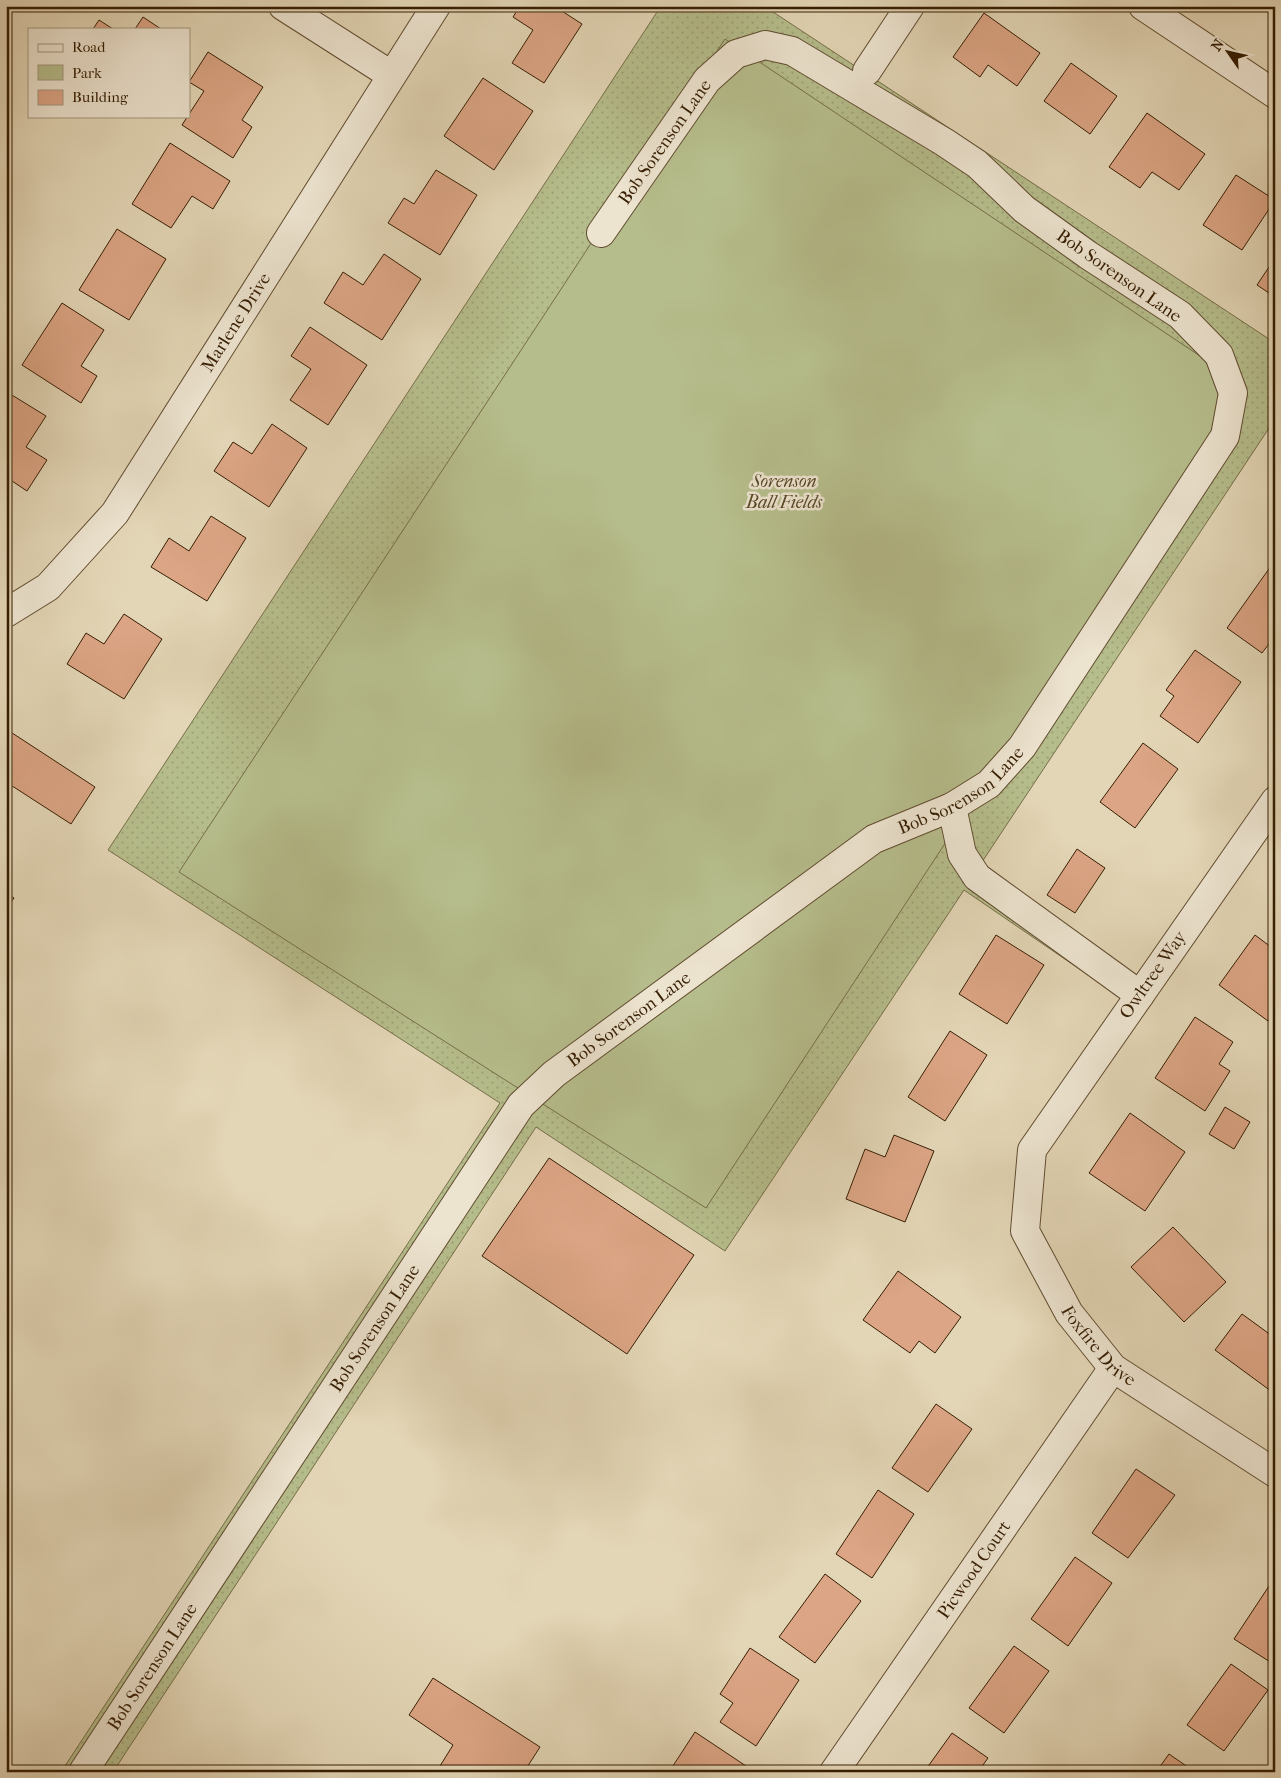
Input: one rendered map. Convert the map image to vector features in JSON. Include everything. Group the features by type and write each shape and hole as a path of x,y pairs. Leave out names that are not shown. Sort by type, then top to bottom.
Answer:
{"street":[{"path":"283,6 391,75"},
{"name":"Marlene Drive","path":"6,613 48,587 115,513 436,6"},
{"path":"867,71 910,6"},
{"path":"1143,6 1275,94"},
{"name":"Bob Sorenson Lane","path":"83,1772 521,1105 554,1074 874,839 952,807 989,784 1022,748 1225,436 1233,393 1219,355 1180,315 1088,255 1024,209 977,164 944,142 792,51 765,45 736,54 707,80 601,233"},
{"name":"Owltree Way","path":"1032,1150 1275,801"},
{"path":"952,807 962,854 977,877 1140,995"},
{"name":"Foxfire Drive","path":"1032,1150 1025,1231 1069,1313 1113,1368 1275,1473"},
{"name":"Picwood Court","path":"834,1772 1113,1368"}],"green space":[{"name":"Sorenson Ball Fields","path":"661,6 764,6 1275,343 1275,419 980,865 1111,957 1094,979 964,890 725,1251 536,1127 113,1772 61,1772 500,1103 108,850"},
{"name":"Sorenson Ball Fields","path":"725,39 1245,386 706,1208 179,872"}],"building":[{"path":"520,6 554,6 582,24 544,83 512,63 533,30 513,17"},
{"path":"984,13 1040,53 1017,86 988,65 980,77 953,57"},
{"path":"143,17 160,28 136,28"},
{"path":"99,20 111,28 94,28"},
{"path":"208,52 263,87 242,120 252,127 233,158 182,125 187,118 190,118 190,113 204,91 190,83"},
{"path":"1071,63 1117,96 1090,134 1044,101"},
{"path":"483,78 533,111 494,170 444,136"},
{"path":"1147,113 1205,154 1179,190 1152,172 1140,188 1109,167"},
{"path":"170,143 230,181 213,209 192,196 171,228 132,204"},
{"path":"436,170 477,195 440,255 388,223 404,198 414,204"},
{"path":"1236,175 1275,200 1242,250 1203,225"},
{"path":"117,229 166,259 129,320 79,290"},
{"path":"384,254 421,279 382,340 324,303 343,272 363,285"},
{"path":"1275,258 1275,297 1257,285"},
{"path":"62,303 104,330 81,366 97,376 81,403 22,365"},
{"path":"310,327 367,365 328,425 290,400 311,369 291,356"},
{"path":"7,392 46,416 26,447 47,460 27,491 6,477"},
{"path":"272,424 307,448 269,507 214,471 233,442 252,454"},
{"path":"211,516 246,538 207,601 151,567 169,538 189,551"},
{"path":"1271,566 1275,569 1275,636 1262,653 1227,628"},
{"path":"124,614 162,639 124,699 67,664 86,633 104,644"},
{"path":"1195,650 1241,682 1198,743 1160,716 1174,696 1166,690"},
{"path":"6,729 95,787 71,824 6,782"},
{"path":"1143,743 1178,769 1135,828 1100,802"},
{"path":"1077,849 1105,868 1075,913 1047,895"},
{"path":"6,893 14,898 6,910"},
{"path":"996,935 1044,965 1007,1024 959,994"},
{"path":"1255,935 1275,950 1275,1011 1268,1021 1219,985"},
{"path":"1195,1017 1233,1042 1219,1064 1230,1071 1205,1111 1155,1078"},
{"path":"950,1031 987,1055 945,1121 908,1097"},
{"path":"1225,1107 1250,1122 1234,1149 1209,1134"},
{"path":"1130,1113 1185,1152 1145,1211 1089,1173"},
{"path":"894,1135 934,1151 905,1222 846,1199 865,1149 885,1157"},
{"path":"549,1158 694,1255 627,1354 482,1256"},
{"path":"1173,1227 1226,1282 1184,1322 1131,1267"},
{"path":"898,1271 961,1317 935,1353 919,1341 910,1353 863,1320"},
{"path":"1242,1314 1275,1338 1275,1394 1215,1350"},
{"path":"936,1404 972,1429 928,1492 892,1468"},
{"path":"1136,1469 1175,1495 1128,1558 1092,1533"},
{"path":"878,1490 914,1514 872,1578 836,1554"},
{"path":"1075,1557 1112,1583 1068,1646 1031,1619"},
{"path":"825,1574 861,1601 815,1663 779,1637"},
{"path":"1275,1577 1275,1665 1234,1639"},
{"path":"1014,1646 1049,1671 1004,1733 969,1708"},
{"path":"750,1648 799,1680 756,1746 720,1722 733,1703 720,1694"},
{"path":"1231,1664 1268,1690 1224,1751 1187,1725"},
{"path":"433,1678 540,1747 524,1772 449,1772 440,1766 453,1745 409,1715"},
{"path":"695,1732 746,1766 742,1772 669,1772"},
{"path":"952,1733 988,1758 978,1772 924,1772"},
{"path":"1169,1754 1195,1772 1156,1772"}]}
